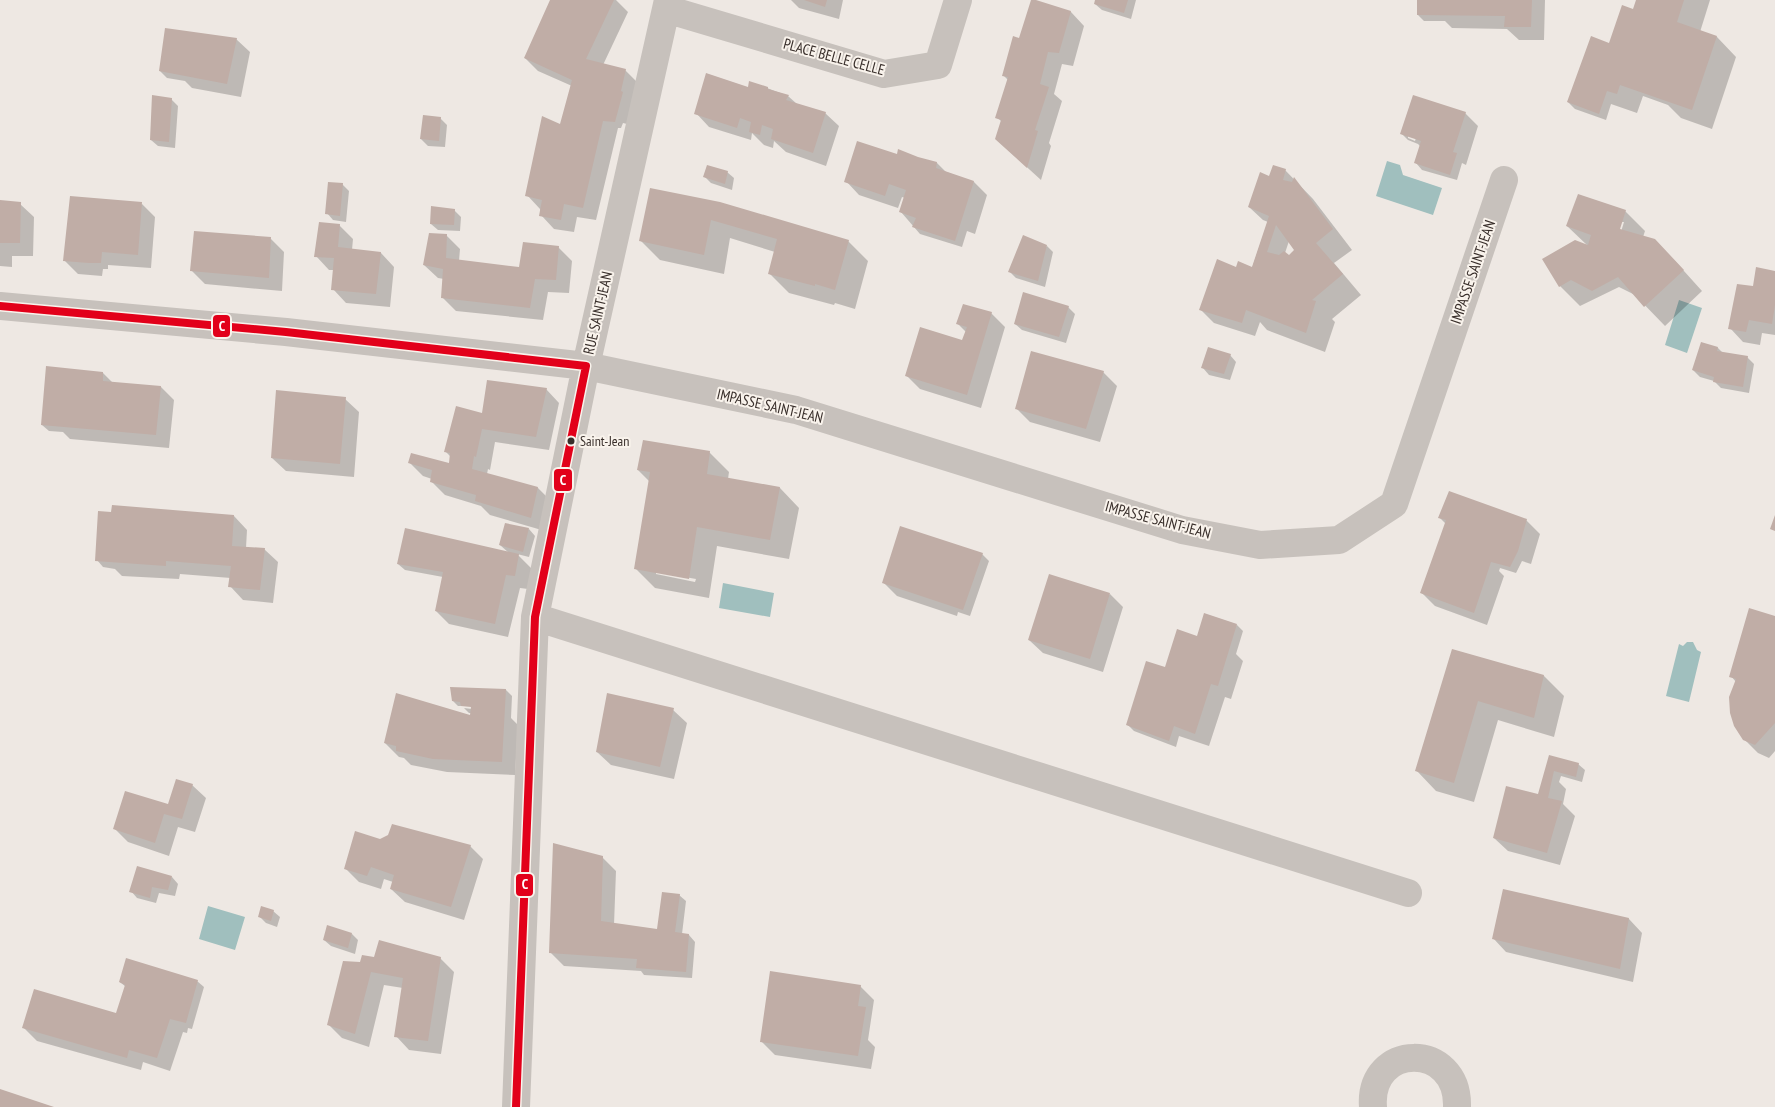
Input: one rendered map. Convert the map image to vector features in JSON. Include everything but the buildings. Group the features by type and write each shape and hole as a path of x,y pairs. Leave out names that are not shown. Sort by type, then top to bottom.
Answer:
{"street":[{"name":"PLACE BELLE CELLE","path":"667,4 884,74 938,65 958,0"},
{"name":"RUE SAINT-JEAN","path":"516,1107 534,617 586,366 667,4"},
{"name":"IMPASSE SAINT-JEAN","path":"0,306 286,332 586,366 796,410 1182,530 1260,545 1339,540 1394,504 1504,180"},
{"path":"534,617 1408,893"},
{"path":"1373,1107 1372,1096 1376,1082 1384,1070 1395,1062 1408,1058 1422,1058 1435,1062 1446,1071 1454,1082 1457,1107"}],"water":[{"path":"1387,161 1400,165 1403,175 1442,188 1433,215 1376,196"},
{"path":"1679,300 1702,308 1687,353 1665,345"},
{"path":"723,583 774,593 770,617 719,608"},
{"path":"1687,642 1693,642 1697,650 1701,652 1689,702 1666,696 1679,644 1683,646"},
{"path":"208,906 245,917 235,950 199,939"}],"transit line":[{"name":"C","path":"0,306 286,332 586,366 535,617 516,1107"}],"place":[{"name":"Saint-Jean","path":"571,441"}]}
